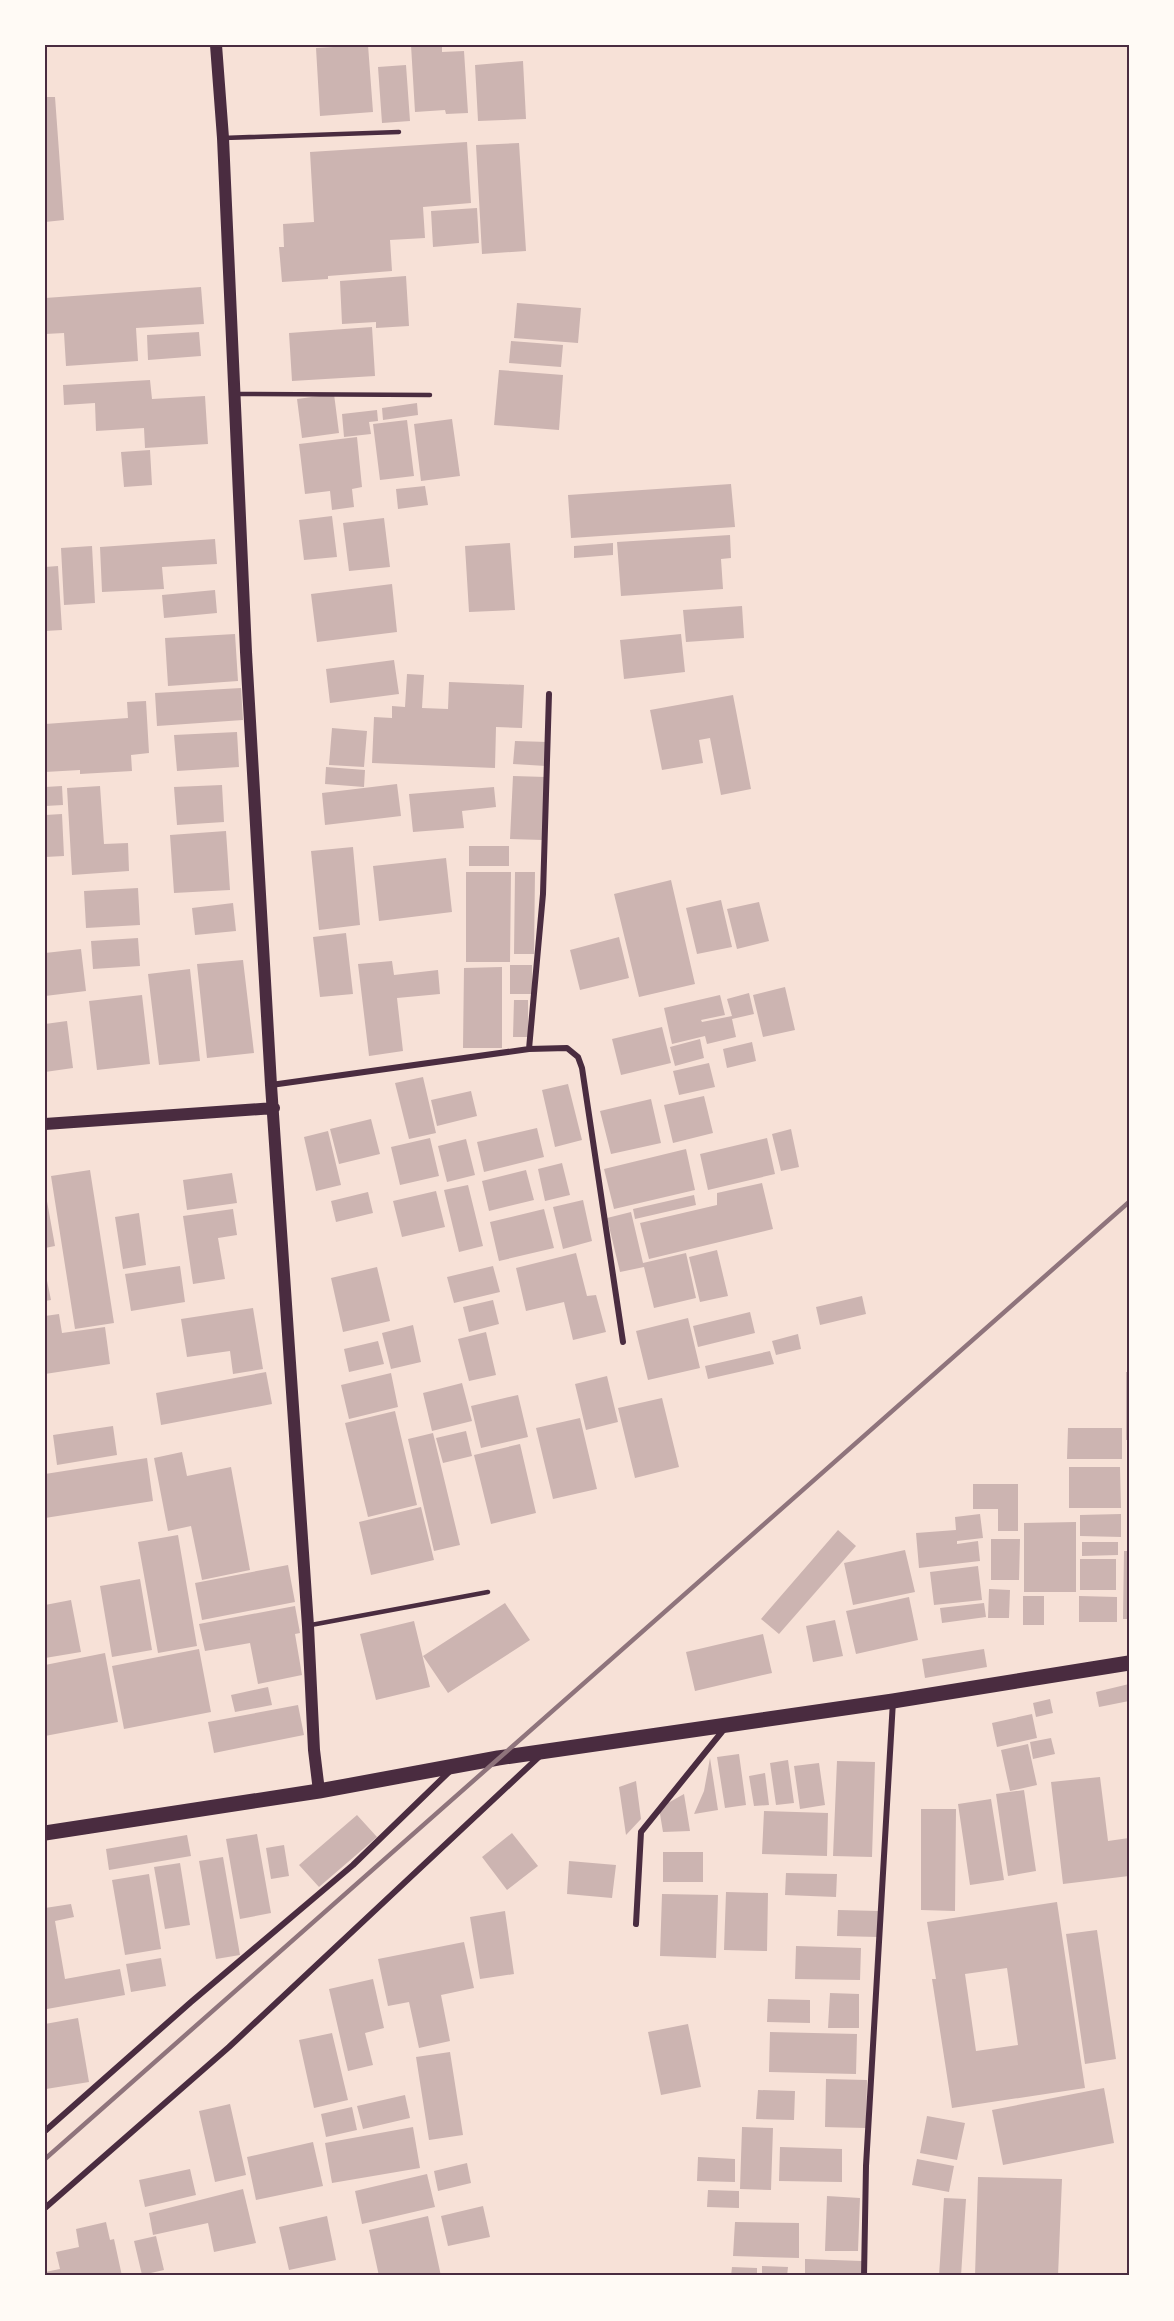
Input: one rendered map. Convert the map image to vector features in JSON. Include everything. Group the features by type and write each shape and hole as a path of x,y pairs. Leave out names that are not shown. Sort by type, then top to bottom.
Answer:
{"main road":[{"path":"216,45 223,138 246,652 271,1085 308,1626 310,1700 319,1791"},
{"path":"45,1124 274,1108"},
{"path":"45,1833 319,1791 498,1758 893,1701 1129,1663"}],"street":[{"path":"529,1049 543,894 549,694"},
{"path":"271,1085 529,1049 567,1048 578,1057 582,1068 623,1342"},
{"path":"864,2276 866,2166 893,1701"},
{"path":"636,1924 640,1832 727,1725"},
{"path":"45,2208 229,2047 544,1752"},
{"path":"45,2131 191,2002 353,1865 453,1768"}],"lane":[{"path":"223,138 399,132"},
{"path":"234,394 430,394"},
{"path":"308,1626 488,1592"}],"building":[{"path":"368,45 373,112 320,116 316,48"},
{"path":"411,45 442,45 442,52 464,51 468,113 446,114 445,110 415,112"},
{"path":"523,61 526,119 478,121 475,65"},
{"path":"406,65 410,121 382,123 378,67"},
{"path":"45,97 55,97 64,220 45,222"},
{"path":"467,142 471,203 423,207 425,238 390,240 392,271 282,282 279,247 284,247 283,224 314,222 310,152"},
{"path":"519,143 526,251 482,254 476,145"},
{"path":"477,208 479,243 433,247 431,211"},
{"path":"406,276 409,326 376,328 376,322 342,324 340,281"},
{"path":"201,287 204,324 136,328 138,361 66,366 64,333 45,334 45,298"},
{"path":"517,303 581,308 578,343 514,338"},
{"path":"372,327 375,376 292,381 289,333"},
{"path":"199,332 201,356 148,360 147,335"},
{"path":"511,341 563,345 561,367 509,363"},
{"path":"499,370 563,375 559,430 494,425"},
{"path":"150,380 152,399 205,396 208,444 145,448 144,428 96,431 95,403 64,405 63,385"},
{"path":"334,394 339,433 302,438 297,399"},
{"path":"417,403 418,415 383,420 382,408"},
{"path":"377,410 378,421 369,422 371,434 344,437 342,414"},
{"path":"452,419 460,476 421,481 414,424"},
{"path":"407,420 414,476 380,480 373,424"},
{"path":"357,437 362,487 352,489 354,507 332,510 330,491 305,494 299,444"},
{"path":"150,450 152,485 124,487 121,452"},
{"path":"731,484 735,527 571,538 568,495"},
{"path":"425,486 428,505 398,509 396,489"},
{"path":"332,516 337,557 304,560 299,520"},
{"path":"384,518 390,567 349,571 343,523"},
{"path":"730,535 731,558 721,559 723,589 621,596 617,542"},
{"path":"215,539 217,564 162,567 164,589 102,592 100,547"},
{"path":"510,543 515,610 469,612 465,546"},
{"path":"613,543 613,555 574,558 574,546"},
{"path":"92,546 95,603 64,605 61,548"},
{"path":"58,566 62,630 45,631 45,567"},
{"path":"392,584 397,632 317,642 311,594"},
{"path":"215,590 217,613 164,618 162,595"},
{"path":"742,606 744,638 686,642 683,610"},
{"path":"235,634 238,681 168,686 165,638"},
{"path":"681,634 685,672 624,679 620,640"},
{"path":"394,660 399,694 330,703 326,669"},
{"path":"407,674 424,675 422,708 448,709 449,682 524,685 522,728 496,727 495,768 372,763 374,717 392,718 392,706 405,707"},
{"path":"241,688 243,720 157,726 155,693"},
{"path":"733,695 751,789 721,795 710,738 699,740 703,763 662,770 650,710"},
{"path":"146,701 149,753 131,755 132,771 80,774 80,770 45,772 45,724 128,718 127,702"},
{"path":"332,728 367,731 364,767 329,765"},
{"path":"237,732 239,767 177,771 174,735"},
{"path":"515,741 548,742 546,766 513,764"},
{"path":"326,767 365,770 364,787 325,784"},
{"path":"513,776 546,777 543,840 510,839"},
{"path":"397,784 401,816 325,825 322,793"},
{"path":"222,785 224,822 177,825 174,787"},
{"path":"62,786 63,805 45,806 45,787"},
{"path":"100,786 104,844 128,843 129,871 72,875 67,788"},
{"path":"494,787 496,807 462,811 464,828 413,832 409,794"},
{"path":"62,814 64,856 45,857 45,815"},
{"path":"226,831 230,890 174,893 170,835"},
{"path":"469,846 509,846 509,866 469,866"},
{"path":"353,847 360,925 319,930 311,851"},
{"path":"446,858 452,912 379,921 373,866"},
{"path":"466,872 511,872 510,962 466,962"},
{"path":"515,872 535,872 534,954 514,954"},
{"path":"671,880 695,984 639,997 614,894"},
{"path":"138,888 140,925 86,928 84,891"},
{"path":"721,900 732,947 697,954 686,908"},
{"path":"759,902 769,941 737,949 727,909"},
{"path":"233,903 236,931 195,935 192,908"},
{"path":"346,933 353,994 320,997 313,937"},
{"path":"619,937 629,978 580,990 570,950"},
{"path":"138,938 140,966 93,969 91,941"},
{"path":"81,949 86,991 45,996 45,953"},
{"path":"243,960 254,1053 207,1058 197,964"},
{"path":"392,961 394,975 438,970 440,994 397,998 403,1051 369,1056 358,964"},
{"path":"510,965 532,965 532,994 510,994"},
{"path":"502,967 502,1048 463,1048 464,968"},
{"path":"190,969 200,1061 159,1065 148,974"},
{"path":"785,987 795,1030 763,1037 753,995"},
{"path":"749,993 754,1014 732,1019 736,1037 707,1044 705,1036 672,1044 664,1008 720,995 725,1015 701,1020 702,1022 732,1016 727,999"},
{"path":"142,995 150,1064 97,1070 89,1001"},
{"path":"514,1000 528,1000 528,1037 513,1037"},
{"path":"67,1021 73,1068 45,1072 45,1024"},
{"path":"662,1027 671,1063 621,1075 612,1039"},
{"path":"700,1039 704,1058 675,1066 670,1047"},
{"path":"752,1042 756,1061 727,1068 723,1049"},
{"path":"709,1063 715,1087 679,1095 673,1071"},
{"path":"423,1077 436,1133 409,1139 395,1083"},
{"path":"568,1084 582,1140 555,1147 542,1090"},
{"path":"471,1091 477,1116 437,1126 431,1100"},
{"path":"704,1096 713,1133 673,1143 664,1105"},
{"path":"651,1099 661,1143 611,1154 600,1111"},
{"path":"371,1119 380,1154 339,1164 330,1129"},
{"path":"537,1128 544,1157 484,1172 477,1142"},
{"path":"791,1129 799,1167 781,1171 772,1134"},
{"path":"328,1131 341,1185 316,1191 304,1137"},
{"path":"430,1138 439,1176 400,1185 391,1147"},
{"path":"767,1138 775,1174 708,1190 700,1154"},
{"path":"466,1139 475,1175 447,1182 438,1146"},
{"path":"686,1149 695,1190 614,1209 604,1169"},
{"path":"562,1163 570,1195 545,1201 538,1169"},
{"path":"90,1170 114,1323 75,1329 51,1176"},
{"path":"526,1170 534,1200 489,1211 482,1181"},
{"path":"232,1173 237,1203 187,1210 183,1180"},
{"path":"762,1183 773,1229 649,1259 640,1223 717,1205 717,1193"},
{"path":"468,1185 483,1246 459,1252 444,1190"},
{"path":"45,1190 55,1246 45,1248"},
{"path":"436,1191 445,1227 402,1237 393,1201"},
{"path":"368,1192 373,1213 336,1222 331,1201"},
{"path":"694,1195 696,1205 635,1219 633,1209"},
{"path":"583,1200 592,1241 563,1249 553,1207"},
{"path":"233,1209 237,1235 218,1238 225,1279 193,1284 183,1216"},
{"path":"544,1209 554,1248 499,1261 490,1222"},
{"path":"631,1212 643,1263 686,1253 696,1298 654,1308 644,1267 620,1272 607,1218"},
{"path":"139,1213 146,1265 123,1269 115,1217"},
{"path":"717,1250 728,1296 700,1302 689,1257"},
{"path":"576,1253 587,1296 596,1295 606,1332 573,1340 564,1302 526,1311 516,1268"},
{"path":"180,1266 185,1302 131,1311 125,1274"},
{"path":"493,1266 500,1292 454,1303 447,1277"},
{"path":"377,1267 390,1321 343,1332 331,1278"},
{"path":"45,1271 51,1300 45,1301"},
{"path":"862,1296 866,1314 820,1325 816,1307"},
{"path":"493,1300 499,1324 469,1332 463,1307"},
{"path":"253,1308 263,1369 233,1374 230,1351 187,1357 181,1319"},
{"path":"750,1312 755,1333 698,1347 693,1326"},
{"path":"59,1314 62,1333 105,1327 110,1364 45,1374 45,1316"},
{"path":"688,1318 700,1368 648,1380 636,1331"},
{"path":"413,1325 421,1362 391,1369 382,1333"},
{"path":"486,1332 496,1375 469,1381 458,1339"},
{"path":"798,1334 801,1349 776,1355 772,1341"},
{"path":"378,1341 384,1364 349,1372 344,1349"},
{"path":"770,1351 774,1364 708,1379 705,1366"},
{"path":"266,1372 272,1404 161,1425 156,1393"},
{"path":"1126,1372 1129,1372 1129,1440 1126,1440"},
{"path":"391,1373 398,1407 349,1419 341,1385"},
{"path":"607,1376 618,1422 586,1430 575,1384"},
{"path":"462,1383 472,1421 432,1431 423,1393"},
{"path":"518,1395 528,1437 481,1448 471,1406"},
{"path":"662,1398 679,1467 635,1478 618,1408"},
{"path":"395,1411 417,1505 368,1517 345,1423"},
{"path":"580,1418 597,1489 553,1499 536,1428"},
{"path":"113,1426 117,1455 57,1465 53,1435"},
{"path":"1068,1428 1122,1428 1122,1459 1067,1459"},
{"path":"466,1431 472,1456 443,1463 436,1438"},
{"path":"433,1433 460,1545 434,1551 408,1439"},
{"path":"520,1444 536,1513 491,1524 474,1455"},
{"path":"182,1452 187,1476 231,1467 250,1570 202,1580 191,1526 168,1531 154,1458"},
{"path":"147,1458 153,1501 45,1518 45,1474"},
{"path":"1069,1467 1120,1467 1121,1508 1069,1508"},
{"path":"973,1484 1018,1484 1018,1531 998,1531 998,1509 973,1509"},
{"path":"421,1507 434,1560 371,1575 359,1522"},
{"path":"980,1514 983,1538 957,1541 957,1544 978,1541 980,1561 919,1568 916,1533 956,1530 955,1517"},
{"path":"1121,1514 1121,1537 1080,1536 1080,1515"},
{"path":"1076,1522 1076,1592 1024,1592 1024,1523"},
{"path":"838,1530 856,1546 779,1634 761,1619"},
{"path":"178,1535 197,1646 158,1653 138,1542"},
{"path":"991,1539 1020,1539 1019,1580 991,1580"},
{"path":"1082,1542 1118,1542 1118,1555 1082,1556"},
{"path":"905,1550 915,1592 853,1605 844,1563"},
{"path":"1124,1551 1129,1551 1129,1619 1123,1619"},
{"path":"1080,1559 1116,1559 1116,1590 1080,1590"},
{"path":"288,1565 295,1602 202,1620 195,1583"},
{"path":"978,1566 982,1600 934,1605 930,1572"},
{"path":"140,1579 152,1650 112,1657 100,1586"},
{"path":"989,1589 1010,1590 1009,1618 988,1618"},
{"path":"1023,1596 1044,1596 1044,1625 1023,1625"},
{"path":"1079,1596 1117,1597 1117,1622 1079,1622"},
{"path":"909,1597 918,1640 856,1654 846,1611"},
{"path":"71,1600 81,1652 45,1658 45,1605"},
{"path":"505,1603 530,1640 448,1693 423,1656"},
{"path":"984,1603 986,1617 942,1623 940,1608"},
{"path":"295,1606 300,1633 295,1634 302,1675 258,1684 250,1643 205,1651 199,1624"},
{"path":"835,1620 843,1656 813,1662 806,1626"},
{"path":"414,1621 430,1687 376,1700 360,1634"},
{"path":"763,1634 772,1673 695,1691 686,1652"},
{"path":"199,1649 211,1712 124,1729 112,1666"},
{"path":"984,1649 987,1667 925,1678 922,1659"},
{"path":"105,1653 118,1722 45,1736 45,1665"},
{"path":"1129,1684 1129,1701 1099,1707 1096,1692"},
{"path":"268,1687 272,1705 235,1712 231,1695"},
{"path":"1050,1699 1053,1713 1036,1717 1033,1703"},
{"path":"298,1705 304,1735 214,1753 208,1722"},
{"path":"1032,1714 1037,1738 997,1747 992,1723"},
{"path":"1051,1738 1055,1754 1033,1759 1030,1742"},
{"path":"1028,1744 1037,1785 1010,1791 1001,1750"},
{"path":"739,1754 746,1805 725,1808 717,1757"},
{"path":"710,1758 718,1810 694,1814 704,1791"},
{"path":"788,1760 794,1803 776,1805 770,1763"},
{"path":"837,1761 875,1762 872,1857 833,1856"},
{"path":"819,1763 825,1805 800,1809 794,1766"},
{"path":"765,1773 769,1805 754,1806 749,1776"},
{"path":"1100,1777 1108,1841 1129,1838 1129,1876 1063,1884 1051,1782"},
{"path":"636,1781 641,1819 626,1835 619,1787"},
{"path":"1024,1790 1036,1871 1008,1876 996,1794"},
{"path":"684,1794 690,1831 663,1832 659,1808"},
{"path":"991,1799 1004,1880 970,1885 958,1804"},
{"path":"921,1809 956,1809 955,1911 921,1910"},
{"path":"764,1811 828,1813 827,1856 762,1854"},
{"path":"357,1815 377,1837 319,1887 299,1865"},
{"path":"512,1833 538,1866 507,1890 482,1857"},
{"path":"257,1834 271,1913 240,1919 226,1839"},
{"path":"187,1835 191,1856 109,1870 106,1849"},
{"path":"284,1845 289,1876 271,1879 266,1848"},
{"path":"663,1852 703,1852 703,1882 663,1882"},
{"path":"223,1857 240,1955 216,1959 199,1861"},
{"path":"569,1861 616,1865 612,1898 567,1894"},
{"path":"180,1863 190,1925 165,1929 154,1867"},
{"path":"786,1873 837,1874 836,1897 785,1895"},
{"path":"149,1874 161,1949 125,1955 112,1880"},
{"path":"726,1892 768,1893 767,1951 724,1950"},
{"path":"662,1894 718,1895 716,1958 660,1956"},
{"path":"1057,1902 1085,2088 952,2108 932,1979 936,1979 927,1922","holes":["1007,1968 1018,2045 976,2051 965,1974"]},
{"path":"71,1904 74,1917 55,1921 65,1979 120,1969 125,1995 47,2009 45,1908"},
{"path":"838,1910 879,1911 878,1937 837,1936"},
{"path":"505,1911 514,1974 480,1979 470,1917"},
{"path":"1097,1930 1116,2059 1085,2064 1066,1934"},
{"path":"464,1942 474,1988 441,1995 450,2041 419,2048 409,2002 388,2006 378,1959"},
{"path":"796,1946 861,1948 860,1980 795,1979"},
{"path":"161,1958 166,1986 131,1992 126,1964"},
{"path":"373,1979 384,2028 365,2033 373,2065 348,2071 329,1989"},
{"path":"830,1993 859,1994 859,2028 828,2028"},
{"path":"768,1999 810,2000 810,2023 767,2022"},
{"path":"78,2018 89,2082 46,2089 45,2024"},
{"path":"688,2024 701,2087 661,2095 648,2032"},
{"path":"770,2032 857,2034 856,2074 769,2072"},
{"path":"332,2033 348,2100 314,2108 299,2040"},
{"path":"450,2052 463,2135 429,2140 416,2057"},
{"path":"826,2079 867,2080 866,2128 825,2127"},
{"path":"1104,2088 1114,2143 1003,2165 992,2110"},
{"path":"758,2090 795,2091 794,2120 756,2119"},
{"path":"405,2095 410,2118 363,2129 357,2106"},
{"path":"230,2104 246,2175 215,2182 199,2111"},
{"path":"352,2107 357,2130 326,2137 321,2114"},
{"path":"927,2116 965,2123 957,2160 920,2153"},
{"path":"413,2127 420,2168 332,2183 325,2143"},
{"path":"742,2127 773,2128 771,2190 740,2189"},
{"path":"313,2142 323,2186 256,2200 247,2157"},
{"path":"780,2147 842,2149 842,2182 779,2181"},
{"path":"698,2157 735,2159 735,2182 697,2181"},
{"path":"917,2159 954,2166 949,2192 912,2185"},
{"path":"467,2163 471,2183 438,2191 434,2171"},
{"path":"190,2169 196,2195 145,2207 139,2180"},
{"path":"427,2174 435,2207 362,2224 355,2191"},
{"path":"978,2177 1062,2179 1058,2276 975,2276"},
{"path":"243,2189 256,2243 214,2252 208,2223 153,2235 149,2213"},
{"path":"708,2190 739,2191 739,2208 707,2207"},
{"path":"827,2196 860,2198 858,2251 825,2251"},
{"path":"944,2198 966,2199 961,2276 939,2276"},
{"path":"483,2206 490,2237 448,2246 441,2216"},
{"path":"327,2216 336,2260 289,2270 279,2227"},
{"path":"428,2216 441,2276 379,2276 369,2230"},
{"path":"106,2222 110,2240 114,2239 122,2276 45,2276 45,2272 60,2269 56,2252 79,2247 76,2229"},
{"path":"735,2222 799,2223 799,2258 733,2256"},
{"path":"156,2236 164,2270 142,2275 134,2241"},
{"path":"805,2259 862,2261 861,2276 805,2276"},
{"path":"762,2266 788,2267 787,2276 762,2276"},
{"path":"732,2267 757,2268 757,2276 731,2276"}],"railway":[{"path":"45,2159 1129,1202"}]}
